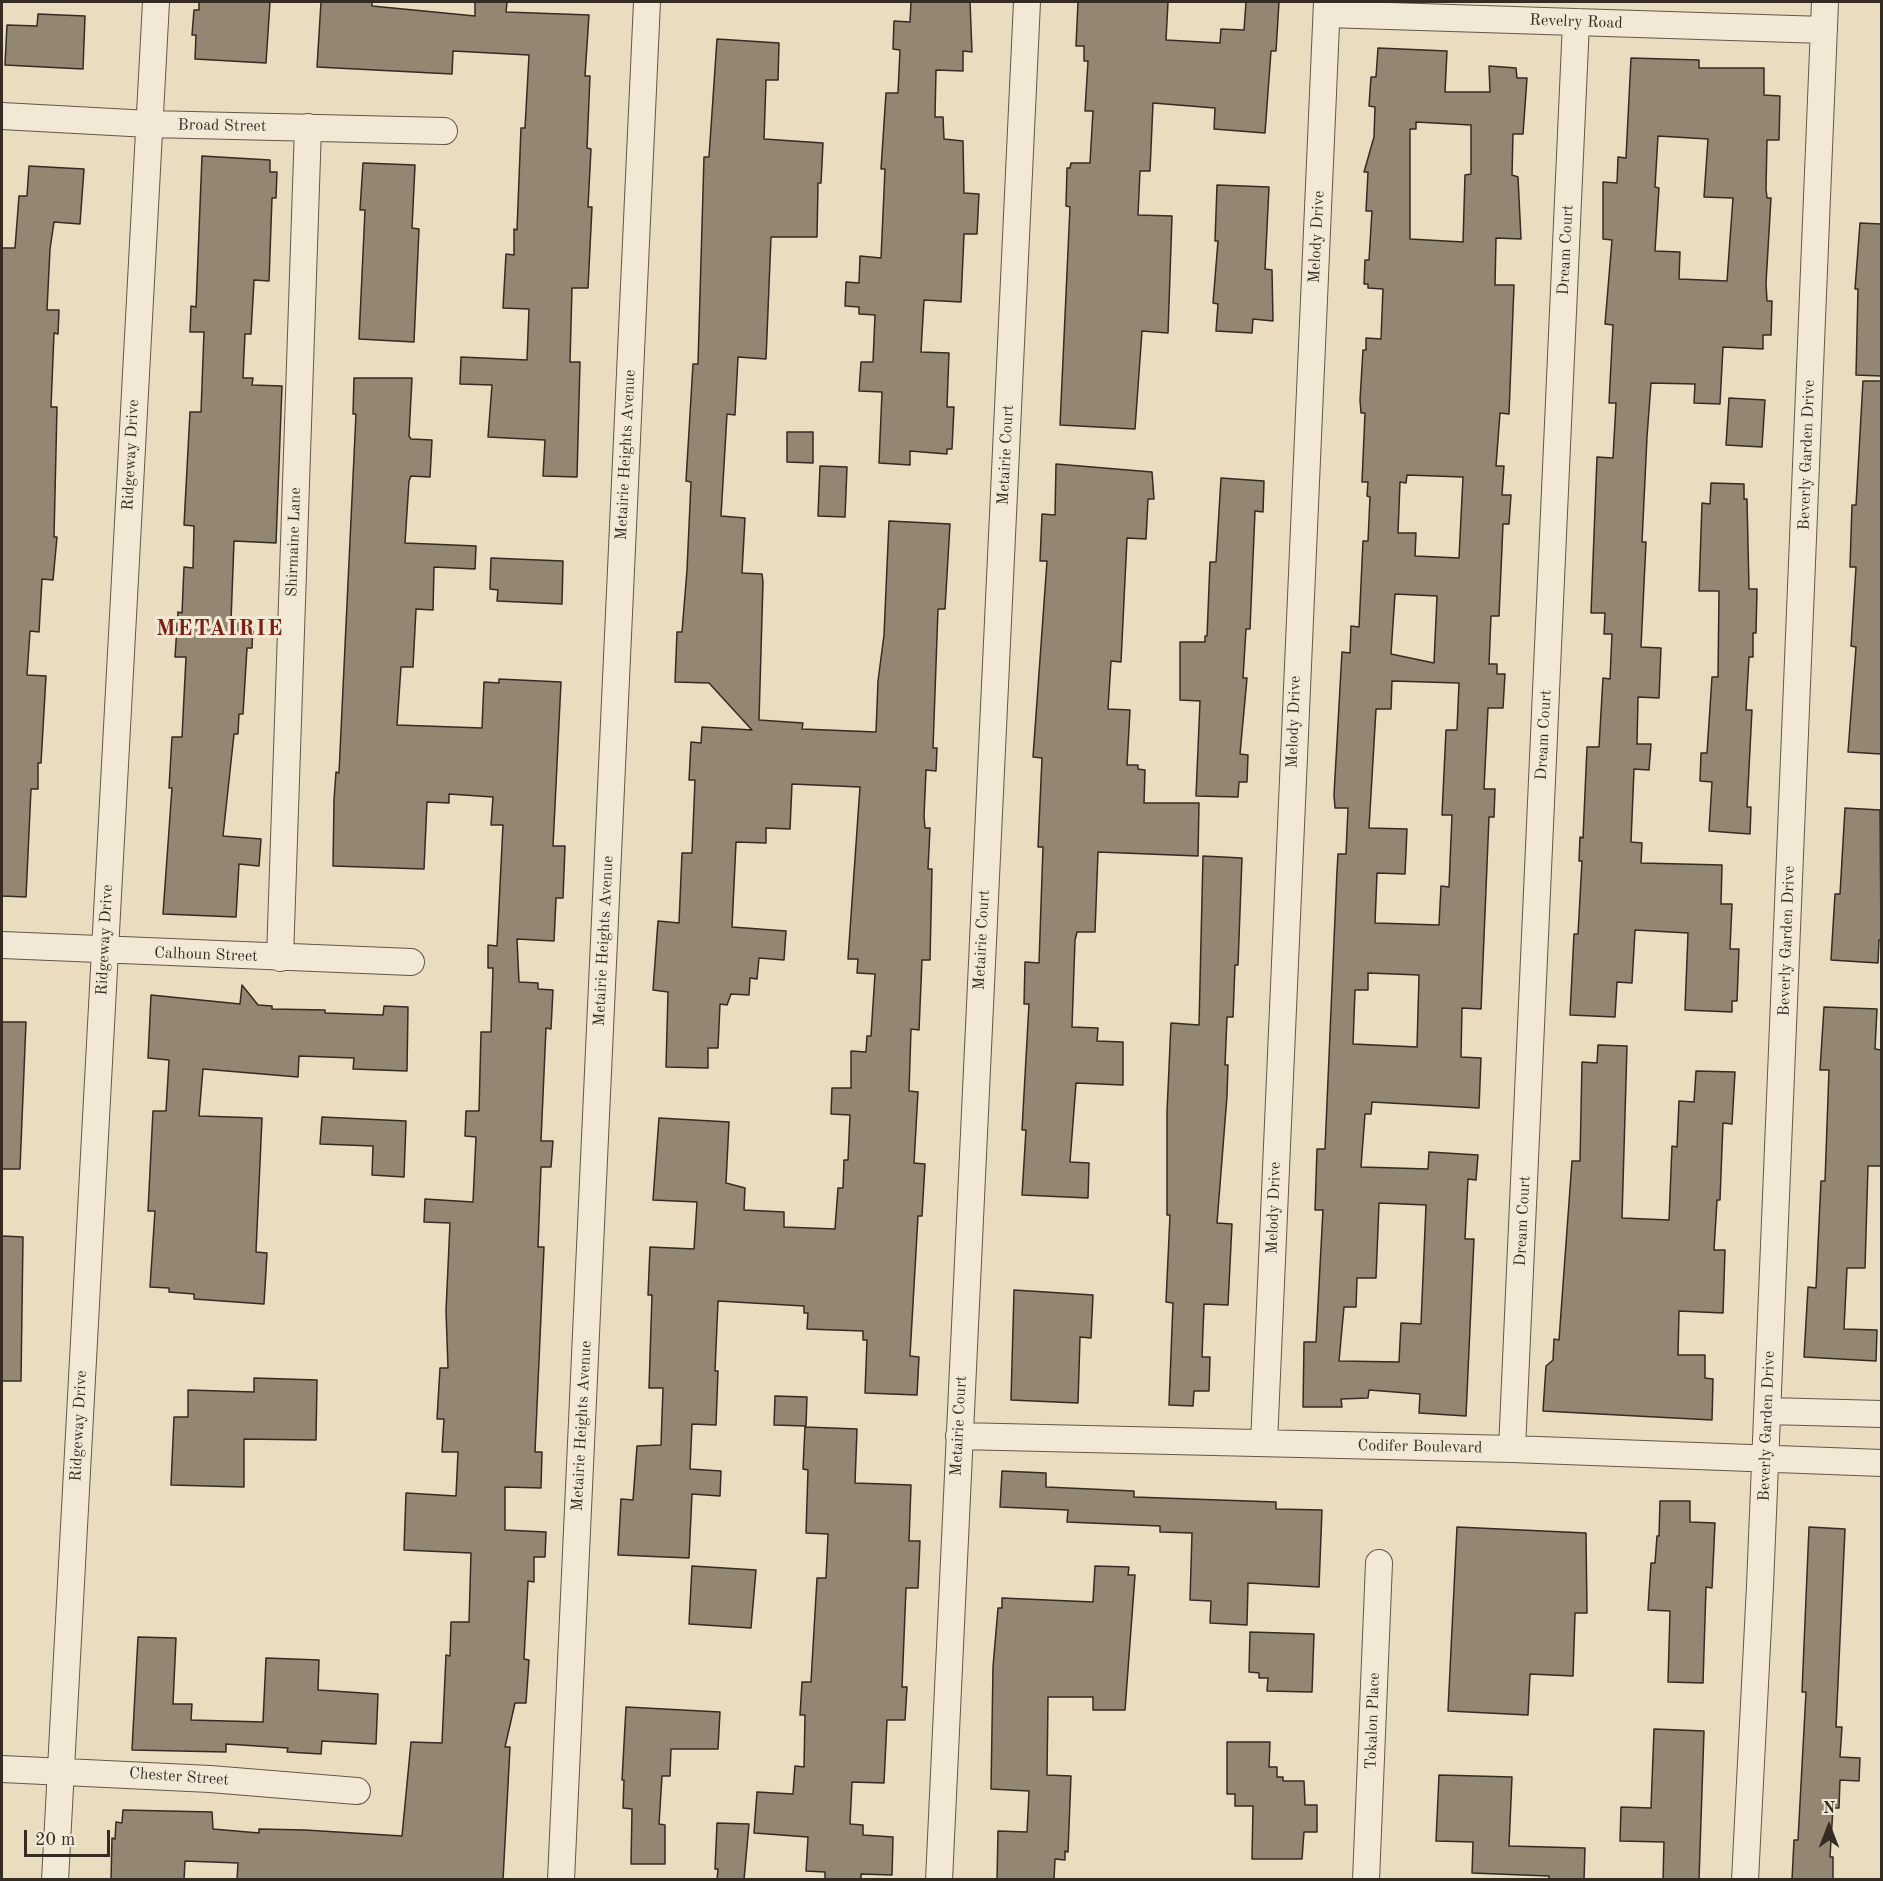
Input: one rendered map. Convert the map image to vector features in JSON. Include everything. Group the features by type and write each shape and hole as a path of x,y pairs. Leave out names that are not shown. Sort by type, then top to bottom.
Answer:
{"street":[{"name":"Ridgeway Drive","path":"55,1880 156,2"},
{"name":"Metairie Heights Avenue","path":"561,1880 647,2"},
{"name":"Metairie Court","path":"939,1880 958,1436 1027,2"},
{"name":"Beverly Garden Drive","path":"1745,1880 1766,1460 1826,2"},
{"name":"Revelry Road","path":"1327,8 1576,22 1824,30"},
{"name":"Melody Drive","path":"1264,1443 1327,8"},
{"name":"Dream Court","path":"1512,1449 1576,22"},
{"name":"Broad Street","path":"2,116 148,124 444,131"},
{"name":"Shirmaine Lane","path":"280,958 308,127"},
{"name":"Calhoun Street","path":"2,945 411,962"},
{"path":"1768,1411 1881,1414"},
{"name":"Codifer Boulevard","path":"958,1436 1512,1449 1766,1460 1881,1462"},
{"name":"Tokalon Place","path":"1366,1880 1379,1563"},
{"name":"Chester Street","path":"2,1769 61,1770 357,1791"}],"building":[{"path":"199,2 270,2 266,63 195,59 196,35 192,35 194,10 199,10"},
{"path":"321,2 372,2 372,6 475,16 475,2 507,2 506,12 589,15 585,76 590,76 587,148 591,149 588,207 592,207 588,288 572,288 570,362 580,362 577,477 543,476 545,440 488,437 492,385 460,384 461,357 527,360 529,309 503,308 506,254 514,255 514,229 517,230 521,128 525,128 529,55 453,51 452,74 317,67"},
{"path":"911,2 970,2 972,52 963,51 963,71 936,70 935,117 943,117 944,139 963,141 964,193 979,194 977,234 964,234 961,302 924,300 921,352 949,353 947,407 954,407 952,449 947,449 947,454 910,451 910,465 879,463 882,392 859,391 861,362 873,362 875,315 859,314 859,307 845,306 846,282 859,283 860,256 881,258 885,169 881,169 886,93 898,93 900,50 893,49 894,21 910,22"},
{"path":"1078,2 1168,2 1166,40 1220,43 1221,29 1244,30 1246,2 1279,2 1276,51 1271,51 1265,133 1214,129 1215,108 1153,103 1150,171 1140,171 1138,215 1172,216 1168,333 1142,331 1135,429 1060,425 1070,207 1066,206 1067,168 1070,168 1071,163 1090,163 1093,111 1085,111 1088,61 1084,61 1084,46 1076,46"},
{"path":"38,14 85,16 83,69 5,65 7,25 37,26"},
{"path":"717,39 779,43 778,80 766,80 764,139 823,143 821,183 818,183 817,237 771,237 766,359 738,357 735,415 727,414 721,516 745,518 742,573 762,574 763,582 759,720 803,723 802,729 876,732 878,681 884,635 889,521 950,524 945,609 938,609 933,748 937,748 936,771 926,770 924,816 925,828 930,828 928,869 932,869 930,960 922,960 919,1030 911,1029 909,1091 918,1092 914,1163 925,1164 922,1216 918,1216 910,1356 919,1357 917,1395 865,1393 867,1340 863,1340 863,1331 807,1329 808,1313 804,1313 804,1306 718,1301 715,1371 718,1371 716,1425 692,1424 690,1469 721,1471 720,1496 692,1494 689,1558 618,1555 621,1499 633,1500 637,1446 661,1445 663,1388 649,1388 652,1295 648,1295 650,1247 694,1249 697,1202 653,1200 659,1118 729,1122 726,1183 745,1188 744,1210 784,1212 784,1227 835,1229 838,1188 843,1188 844,1160 848,1160 850,1115 831,1114 832,1088 851,1088 851,1051 866,1052 867,1036 871,1036 875,974 857,973 858,959 848,959 860,787 792,784 790,829 766,828 766,843 736,842 732,927 786,931 784,960 759,958 757,979 750,978 749,995 731,994 727,1005 720,1004 718,1048 708,1048 708,1068 666,1067 668,992 653,990 658,921 679,923 682,853 692,853 695,780 689,780 691,742 701,743 702,727 752,730 709,683 675,682 677,632 682,632 687,570 691,482 686,481 693,364 698,364 704,157 709,157"},
{"path":"1378,48 1447,51 1445,92 1490,92 1489,66 1516,68 1517,78 1527,78 1523,134 1513,134 1512,175 1518,177 1521,239 1496,238 1495,285 1514,285 1509,414 1500,413 1496,466 1504,466 1502,495 1511,495 1509,524 1503,524 1499,616 1491,616 1489,664 1497,664 1497,674 1505,674 1503,708 1488,708 1484,789 1495,789 1494,817 1489,817 1481,1009 1462,1008 1461,1057 1481,1058 1479,1108 1372,1102 1371,1114 1365,1114 1361,1167 1428,1169 1429,1152 1478,1155 1476,1180 1468,1179 1465,1239 1474,1239 1466,1416 1419,1413 1420,1394 1369,1390 1368,1398 1341,1399 1342,1407 1303,1407 1304,1342 1316,1342 1323,1210 1315,1210 1317,1149 1325,1149 1338,854 1346,854 1348,808 1335,808 1334,795 1342,652 1350,653 1351,626 1359,627 1363,541 1368,541 1370,497 1367,496 1368,482 1362,482 1365,413 1361,413 1360,400 1363,350 1366,350 1366,338 1381,339 1383,289 1368,288 1368,284 1364,284 1365,260 1369,260 1372,211 1366,211 1368,172 1364,172 1374,137 1375,107 1369,106 1371,77 1376,77","holes":["1416,122 1471,125 1471,174 1465,175 1463,242 1410,239 1410,129 1416,129","1407,475 1463,477 1459,558 1415,556 1416,533 1398,533 1400,482 1406,483","1395,594 1437,596 1434,663 1391,654","1392,681 1459,683 1457,730 1446,730 1442,815 1452,815 1449,887 1441,886 1439,925 1375,923 1377,873 1405,874 1407,829 1369,828 1376,709 1391,709","1368,973 1419,975 1417,1047 1353,1044 1355,990 1368,990","1379,1203 1426,1205 1421,1324 1401,1323 1399,1362 1339,1361 1344,1307 1356,1307 1357,1278 1376,1278"]},
{"path":"1631,58 1699,60 1699,68 1764,68 1764,95 1780,96 1779,140 1767,140 1766,189 1767,198 1771,198 1766,283 1767,301 1772,301 1771,335 1763,335 1763,349 1723,347 1720,404 1694,403 1695,384 1651,383 1647,437 1642,542 1646,542 1641,647 1661,648 1659,698 1638,697 1637,744 1651,744 1649,770 1634,769 1631,842 1642,843 1641,863 1722,865 1721,904 1732,904 1730,949 1739,949 1737,1001 1732,1001 1732,1012 1685,1010 1688,933 1635,930 1632,983 1617,982 1615,1017 1570,1015 1574,934 1578,934 1582,861 1579,861 1580,837 1583,838 1587,747 1599,747 1603,678 1610,679 1612,634 1604,634 1605,613 1591,613 1597,457 1613,458 1616,403 1609,403 1613,325 1605,324 1612,240 1603,239 1603,182 1617,183 1618,157 1626,158","holes":["1658,136 1708,139 1704,197 1733,198 1727,281 1679,279 1680,252 1655,251 1659,188 1655,187"]},
{"path":"202,156 270,160 270,172 277,172 276,198 272,198 269,281 254,280 251,334 245,334 243,378 253,378 252,385 282,386 276,543 234,541 231,621 253,622 252,648 247,648 243,714 239,714 238,734 234,734 223,836 261,839 259,866 239,864 236,917 163,914 172,788 169,788 172,737 182,737 186,657 175,657 178,612 182,613 184,567 193,568 194,526 184,525 190,412 201,412 204,332 190,332 191,306 196,307"},
{"path":"363,163 415,165 412,228 419,229 414,342 359,339 365,210 360,210"},
{"path":"29,166 84,169 80,224 54,222 50,249 47,310 59,310 58,334 54,333 51,407 57,407 54,537 57,537 53,580 42,579 39,632 30,631 27,675 46,676 41,763 38,763 38,789 31,789 26,897 2,896 2,248 15,248 19,196 27,196"},
{"path":"1217,185 1269,187 1265,269 1272,270 1273,321 1253,319 1252,333 1216,331 1218,304 1213,303 1218,241 1215,241"},
{"path":"1860,223 1881,224 1881,376 1856,375 1858,289 1855,289"},
{"path":"354,378 412,378 409,436 411,439 432,440 430,477 411,476 409,481 405,543 476,546 475,569 434,567 433,610 416,609 413,667 401,667 397,725 482,728 484,682 499,683 499,679 561,682 553,846 565,846 563,898 556,898 554,941 517,939 519,982 538,983 538,989 553,990 551,1029 546,1028 541,1141 553,1141 551,1167 541,1167 538,1247 544,1247 535,1452 542,1452 541,1488 505,1487 505,1530 546,1532 545,1557 534,1557 534,1582 528,1581 524,1659 529,1660 526,1703 515,1703 505,1747 510,1747 503,1880 237,1880 238,1863 185,1861 184,1880 111,1880 112,1838 115,1839 116,1822 122,1823 123,1810 212,1812 213,1829 259,1833 259,1829 305,1830 402,1836 411,1742 442,1743 446,1655 450,1656 451,1622 469,1622 471,1553 404,1550 406,1493 456,1496 458,1452 442,1452 444,1419 437,1419 440,1368 448,1368 446,1311 450,1223 424,1222 425,1199 473,1202 476,1137 465,1136 466,1111 479,1111 481,1032 491,1032 493,968 488,968 488,945 497,946 503,825 491,825 493,797 449,794 449,803 427,802 424,869 333,866 334,800 336,772 339,773 356,414 353,414"},
{"path":"1863,381 1881,381 1881,754 1848,752 1856,647 1851,646 1856,567 1850,567 1852,505 1856,505"},
{"path":"1729,398 1765,400 1762,447 1726,445"},
{"path":"787,432 813,432 813,463 787,462"},
{"path":"1056,464 1152,472 1154,499 1148,499 1146,539 1127,538 1121,662 1111,661 1108,709 1130,710 1127,765 1138,765 1138,769 1145,770 1144,803 1199,803 1198,856 1098,852 1095,932 1077,932 1075,940 1072,1027 1098,1028 1097,1041 1123,1042 1123,1085 1076,1083 1070,1162 1089,1163 1088,1198 1022,1195 1026,1130 1022,1130 1029,1004 1024,1004 1025,962 1039,963 1043,847 1038,847 1042,758 1033,757 1047,561 1040,561 1042,514 1055,515"},
{"path":"820,466 847,467 845,517 818,516"},
{"path":"1221,478 1264,481 1263,512 1255,511 1250,629 1246,629 1243,678 1247,678 1240,754 1248,755 1247,782 1239,782 1238,797 1196,796 1200,701 1180,700 1180,642 1205,642 1205,636 1207,636 1210,562 1216,562"},
{"path":"1711,483 1744,484 1744,499 1747,499 1749,589 1757,589 1756,633 1753,633 1753,657 1749,657 1746,710 1752,710 1747,807 1751,807 1750,834 1709,831 1712,782 1700,781 1701,753 1707,753 1712,677 1718,677 1719,591 1699,591 1702,503 1710,504"},
{"path":"491,558 563,561 562,604 497,601 498,590 490,589"},
{"path":"1845,808 1880,810 1881,940 1879,940 1878,963 1831,960 1835,894 1840,894"},
{"path":"1203,856 1242,858 1238,965 1235,965 1233,1017 1227,1017 1225,1065 1228,1065 1227,1096 1217,1223 1232,1224 1228,1305 1204,1304 1202,1357 1210,1357 1209,1391 1194,1391 1193,1406 1169,1405 1173,1303 1166,1302 1170,1215 1167,1215 1167,1112 1171,1023 1199,1025"},
{"path":"242,985 258,1005 272,1006 272,1009 325,1010 325,1013 383,1015 384,1006 408,1007 407,1071 353,1069 354,1058 299,1056 298,1077 203,1069 199,1116 262,1118 256,1252 267,1253 264,1304 194,1299 194,1294 169,1292 169,1288 150,1287 155,1211 148,1211 153,1111 166,1111 169,1060 148,1058 151,995 240,1004"},
{"path":"1824,1007 1877,1009 1875,1049 1881,1050 1881,1166 1868,1166 1865,1268 1847,1268 1844,1329 1877,1330 1876,1361 1804,1357 1808,1287 1816,1288 1821,1181 1825,1181 1829,1070 1820,1070"},
{"path":"2,1022 26,1022 20,1169 2,1169"},
{"path":"1598,1045 1627,1046 1622,1218 1669,1220 1672,1146 1677,1147 1679,1101 1694,1102 1696,1071 1735,1072 1732,1124 1723,1123 1720,1200 1717,1200 1714,1250 1725,1250 1723,1313 1679,1311 1678,1355 1705,1355 1705,1378 1713,1379 1712,1420 1543,1411 1546,1366 1553,1360 1554,1339 1559,1340 1572,1161 1580,1161 1582,1062 1597,1063"},
{"path":"322,1117 406,1121 404,1177 372,1175 373,1146 320,1144"},
{"path":"2,1236 23,1237 21,1381 2,1381"},
{"path":"1014,1290 1093,1295 1091,1338 1080,1337 1078,1403 1011,1400"},
{"path":"254,1378 317,1380 316,1440 244,1439 244,1487 171,1485 174,1417 188,1417 188,1390 254,1392"},
{"path":"775,1396 807,1397 806,1426 774,1425"},
{"path":"805,1427 857,1429 855,1483 911,1485 909,1541 920,1541 918,1588 906,1588 902,1687 907,1687 905,1720 887,1720 884,1783 852,1782 850,1824 863,1825 863,1835 893,1837 892,1875 861,1874 861,1880 825,1880 825,1872 806,1871 808,1837 754,1833 757,1792 793,1794 795,1766 804,1767 805,1715 800,1715 802,1682 811,1682 817,1578 826,1578 828,1534 806,1533 808,1470 803,1469"},
{"path":"1002,1471 1046,1473 1046,1487 1134,1491 1134,1497 1276,1502 1276,1509 1322,1510 1319,1587 1248,1583 1247,1625 1210,1623 1211,1601 1190,1600 1192,1533 1160,1532 1160,1526 1067,1522 1068,1510 1000,1507"},
{"path":"1660,1501 1690,1501 1690,1522 1715,1523 1712,1588 1706,1587 1703,1683 1668,1682 1670,1611 1648,1610 1651,1563 1655,1563 1657,1536 1659,1536"},
{"path":"1457,1527 1586,1533 1587,1613 1575,1613 1573,1676 1530,1674 1528,1715 1448,1711"},
{"path":"1809,1527 1845,1529 1836,1727 1842,1727 1840,1757 1860,1758 1859,1781 1840,1780 1839,1808 1833,1808 1830,1857 1833,1857 1833,1880 1792,1880 1794,1840 1798,1840 1806,1692 1802,1692"},
{"path":"692,1566 756,1570 751,1628 689,1624"},
{"path":"1095,1566 1129,1567 1128,1575 1135,1575 1125,1710 1093,1710 1093,1697 1048,1697 1047,1775 1071,1776 1068,1852 1065,1851 1065,1860 1055,1859 1054,1880 997,1880 998,1831 1027,1832 1029,1791 991,1789 993,1667 998,1608 1002,1608 1002,1598 1093,1602"},
{"path":"1250,1632 1314,1634 1312,1692 1267,1691 1268,1678 1259,1678 1259,1673 1249,1672"},
{"path":"138,1637 176,1638 173,1704 192,1704 191,1720 263,1722 266,1658 319,1660 318,1690 378,1694 376,1744 322,1741 321,1754 287,1752 288,1748 226,1744 226,1752 132,1750"},
{"path":"626,1707 720,1712 718,1749 671,1749 670,1776 662,1776 659,1824 665,1825 665,1864 631,1864 632,1809 623,1808 624,1780 622,1780"},
{"path":"1654,1729 1704,1731 1699,1880 1663,1880 1664,1842 1620,1841 1621,1807 1651,1808"},
{"path":"1227,1742 1270,1742 1269,1767 1277,1767 1277,1777 1283,1777 1283,1781 1304,1781 1305,1805 1317,1805 1317,1832 1304,1832 1302,1859 1252,1859 1253,1806 1235,1806 1235,1794 1227,1794"},
{"path":"1439,1775 1512,1777 1509,1846 1585,1848 1584,1880 1549,1880 1549,1876 1472,1873 1473,1842 1436,1841"},
{"path":"717,1823 749,1824 744,1880 717,1880 718,1869 715,1869"}],"district":[{"name":"METAIRIE","path":"220,629"}]}
